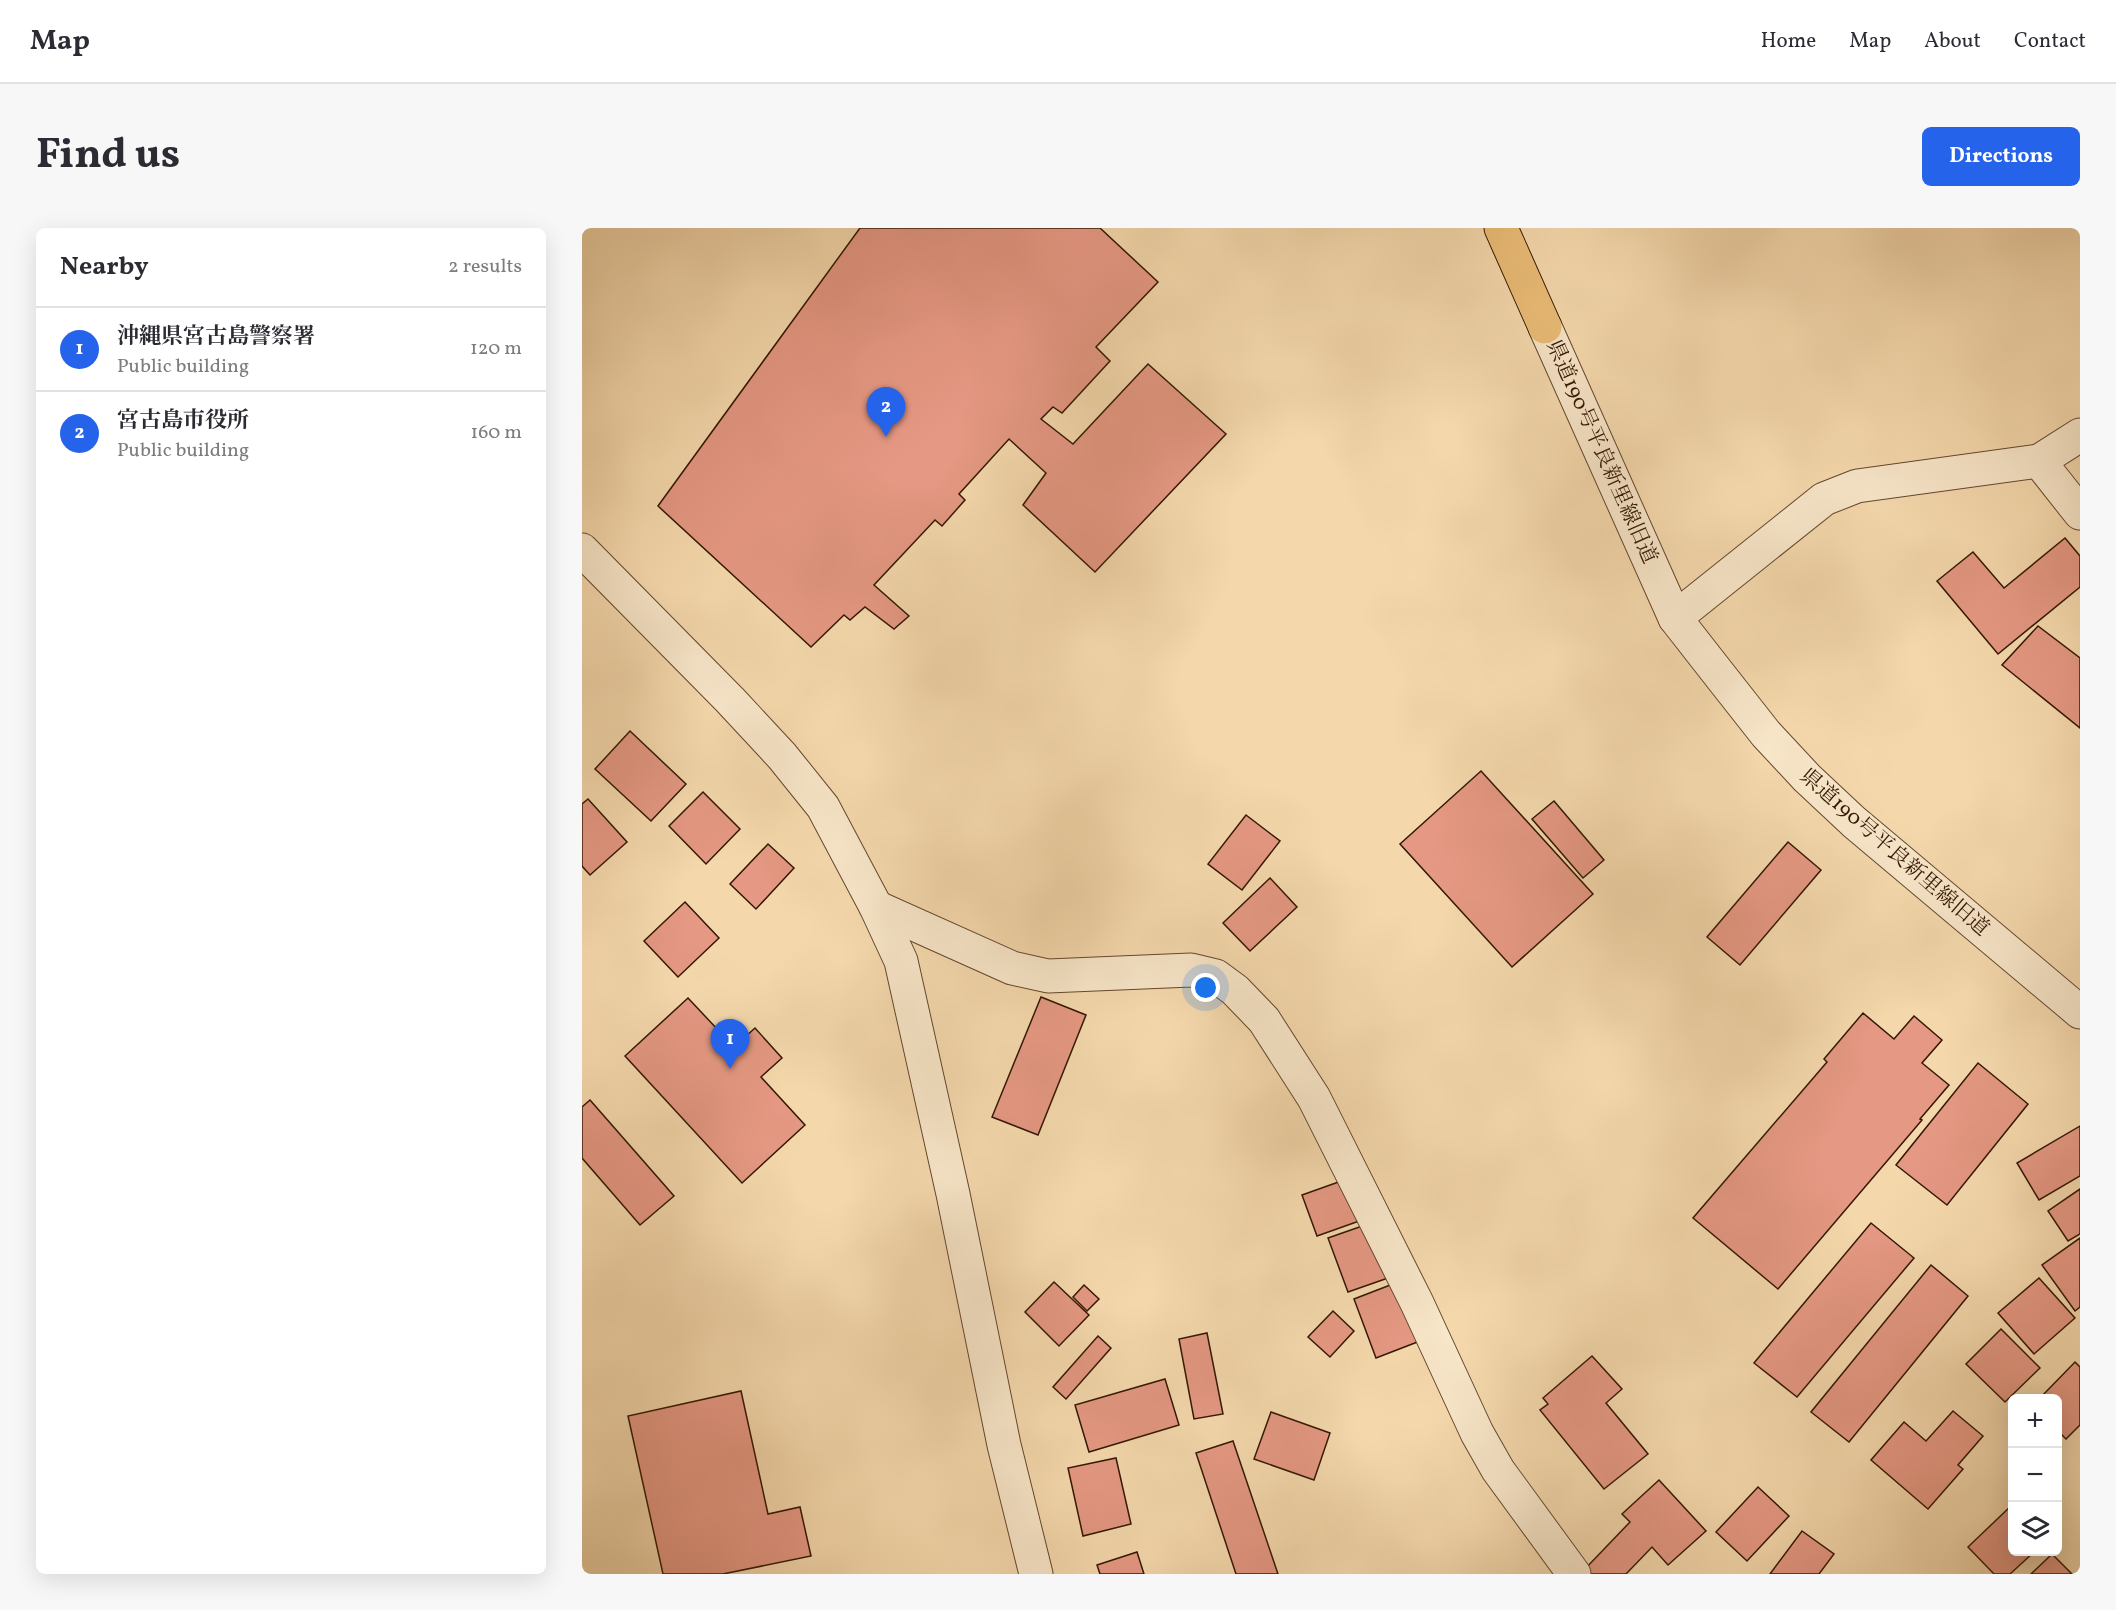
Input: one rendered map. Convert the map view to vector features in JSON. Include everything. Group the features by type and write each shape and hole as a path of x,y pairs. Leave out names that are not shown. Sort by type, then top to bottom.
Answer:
{"main road":[{"path":"1501,228 1545,327"}],"street":[{"name":"県道190号平良新里線旧道","path":"1545,327 1675,618 1766,734 1807,778 1854,822 2080,1012"},
{"path":"1675,618 1824,499 1857,486 2039,461 2080,435"},
{"path":"2039,461 2080,513"},
{"path":"582,550 782,756 823,807 876,907 901,961 916,1021 1004,1445 1036,1574"},
{"path":"876,907 1012,968 1048,976 1191,970 1215,976 1235,990 1264,1020 1314,1098 1418,1303 1477,1433 1498,1470 1574,1574"}],"building":[{"path":"860,228 1100,228 1158,282 1096,347 1110,361 1062,413 1053,407 1041,419 1073,444 1148,364 1226,434 1095,572 1023,505 1046,473 1009,439 959,494 965,500 942,526 935,520 874,585 909,616 894,629 865,607 850,620 844,615 811,647 658,506"},
{"path":"2065,538 2080,556 2080,587 1998,654 1937,581 1973,552 2004,588"},
{"path":"2038,626 2080,658 2080,728 2002,665"},
{"path":"630,731 686,784 651,821 595,769"},
{"path":"1481,771 1593,894 1512,967 1400,844"},
{"path":"703,792 740,829 706,864 669,826"},
{"path":"588,799 627,842 590,875 582,866 582,804"},
{"path":"1554,801 1604,860 1583,878 1532,819"},
{"path":"1246,815 1280,841 1242,890 1208,864"},
{"path":"1788,842 1821,870 1740,965 1707,937"},
{"path":"768,844 794,868 756,909 730,884"},
{"path":"1270,878 1297,907 1250,951 1223,923"},
{"path":"685,902 719,938 678,977 644,941"},
{"path":"1041,997 1086,1015 1038,1135 992,1117"},
{"path":"688,998 734,1047 755,1028 782,1058 761,1077 805,1125 742,1183 625,1056"},
{"path":"1863,1013 1894,1039 1914,1016 1942,1040 1922,1063 1949,1085 1778,1289 1693,1218 1827,1062 1824,1059"},
{"path":"1978,1063 2028,1104 1947,1205 1896,1165"},
{"path":"590,1100 674,1196 640,1225 582,1158 582,1107"},
{"path":"2080,1126 2080,1176 2039,1200 2017,1163"},
{"path":"1347,1179 1362,1220 1317,1236 1302,1195"},
{"path":"2080,1189 2080,1234 2068,1241 2048,1211"},
{"path":"1871,1223 1914,1258 1797,1397 1754,1363"},
{"path":"1368,1224 1388,1278 1348,1292 1328,1238"},
{"path":"2080,1238 2080,1307 2075,1311 2042,1265"},
{"path":"1931,1265 1968,1296 1849,1442 1811,1412"},
{"path":"2039,1278 2075,1318 2034,1354 1998,1313"},
{"path":"1054,1282 1089,1315 1059,1346 1025,1312"},
{"path":"1398,1282 1420,1341 1376,1358 1354,1299"},
{"path":"1084,1285 1099,1299 1087,1311 1073,1297"},
{"path":"1333,1311 1354,1331 1330,1357 1308,1337"},
{"path":"2001,1329 2040,1368 2013,1394 2008,1394 2005,1402 1966,1364"},
{"path":"1207,1333 1223,1414 1194,1419 1179,1339"},
{"path":"1098,1336 1111,1348 1066,1399 1053,1387"},
{"path":"1592,1356 1622,1389 1606,1403 1648,1454 1604,1489 1540,1410 1548,1404 1543,1398"},
{"path":"2075,1362 2080,1367 2080,1425 2066,1439 2062,1435 2062,1394 2044,1394"},
{"path":"1165,1379 1179,1425 1089,1452 1075,1405"},
{"path":"741,1391 768,1514 800,1507 811,1556 723,1574 663,1574 628,1416"},
{"path":"1953,1411 1983,1436 1958,1465 1963,1469 1928,1509 1871,1460 1904,1422 1926,1441"},
{"path":"1271,1412 1330,1433 1314,1480 1254,1459"},
{"path":"1233,1441 1278,1574 1236,1574 1196,1453"},
{"path":"1116,1458 1131,1524 1083,1536 1068,1468"},
{"path":"1659,1480 1706,1531 1668,1565 1652,1547 1626,1574 1586,1574 1583,1571 1630,1522 1622,1514"},
{"path":"1758,1487 1789,1516 1747,1561 1716,1532"},
{"path":"2008,1509 2008,1556 2030,1556 2010,1574 1994,1574 1968,1547"},
{"path":"1802,1531 1834,1554 1819,1574 1770,1574"},
{"path":"1137,1552 1144,1574 1100,1574 1097,1565"},
{"path":"2050,1556 2054,1556 2072,1574 2031,1574"}],"place":[{"name":"宮古島市役所","path":"886,437"},
{"name":"沖縄県宮古島警察署","path":"730,1069"}]}
